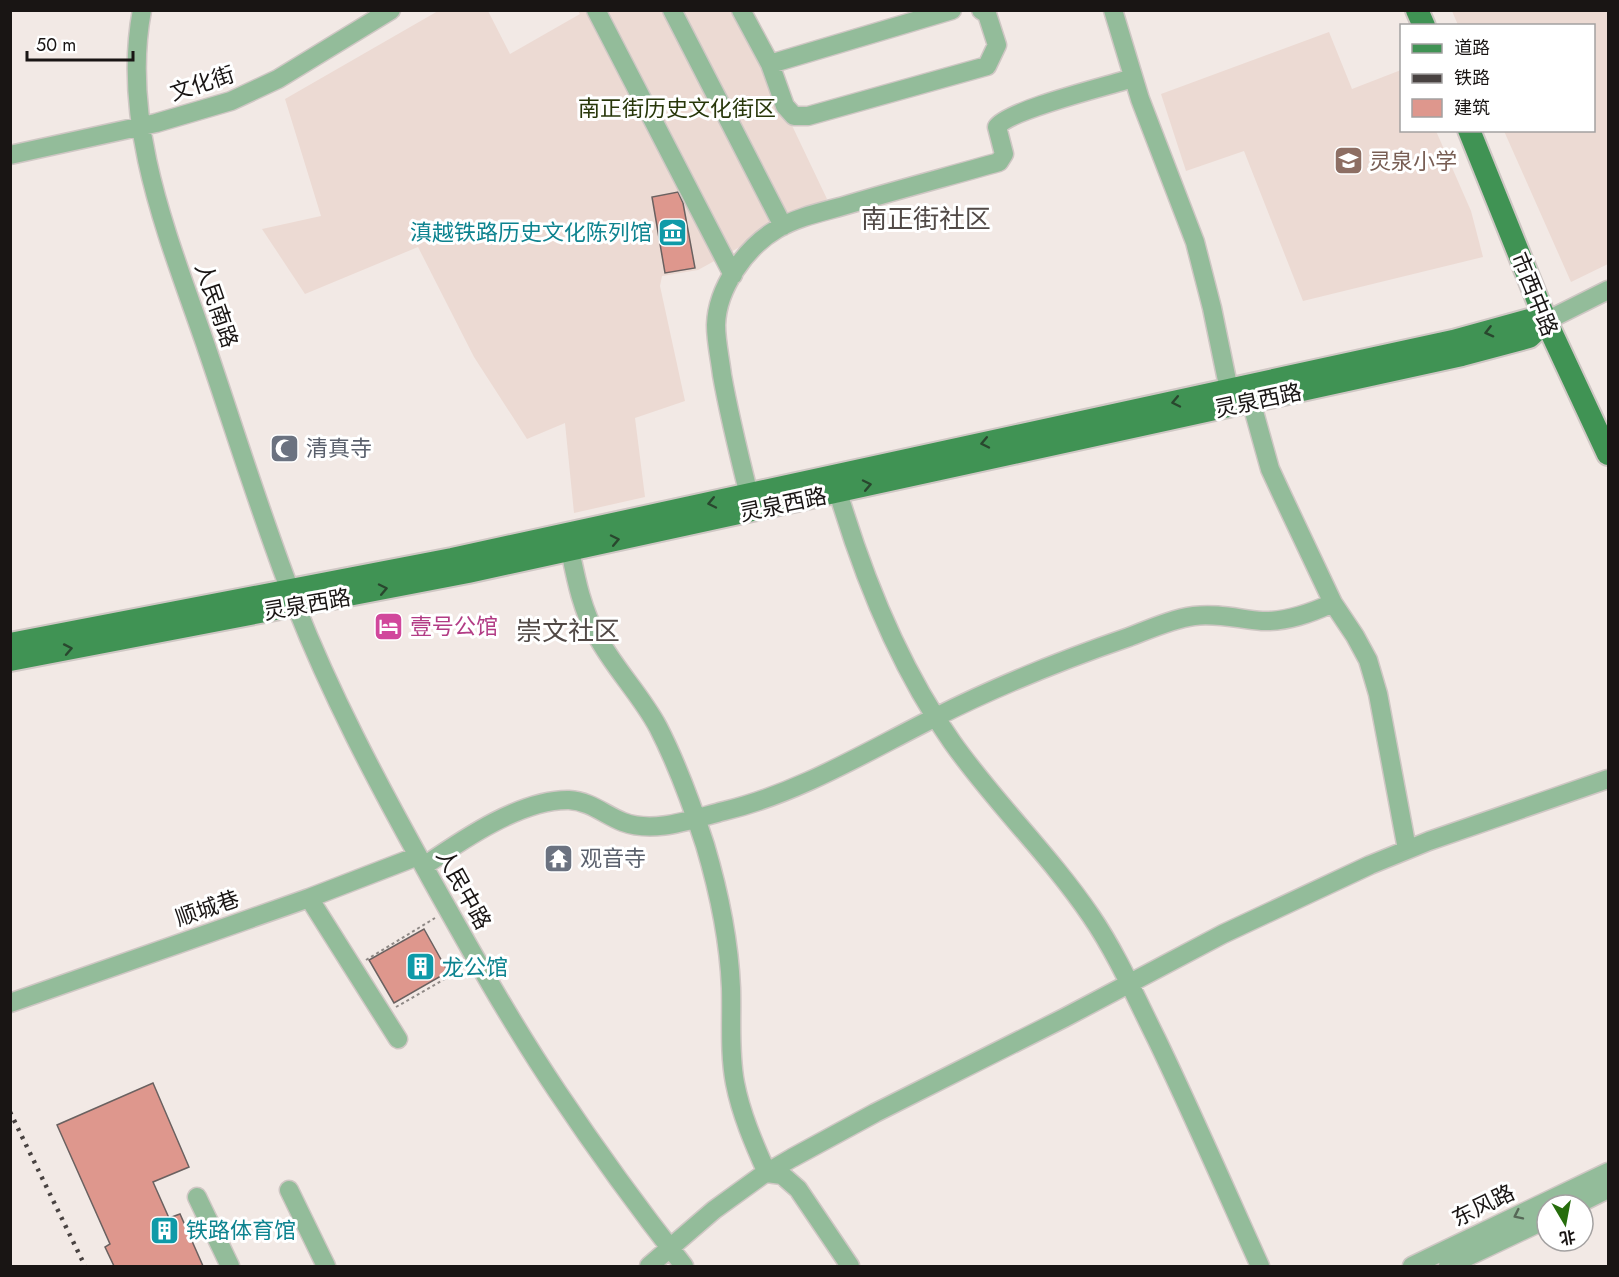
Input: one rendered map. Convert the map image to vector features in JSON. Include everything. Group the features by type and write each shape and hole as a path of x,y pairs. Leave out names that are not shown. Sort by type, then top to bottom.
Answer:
{"main road":[{"name":"市西中路","path":"1470,132 1546,321 1608,454"},
{"name":"灵泉西路","path":"10,660 293,598 452,559 1453,341 1529,320 1546,321"},
{"name":"灵泉西路","path":"10,644 570,550 1499,346 1529,337 1546,321"}],"street":[{"name":"人民南路","path":"142,10 135,65 140,126 151,175 166,228 293,598"},
{"name":"文化街","path":"10,155 140,126 210,108 249,94 278,79 391,10"},
{"path":"596,10 733,275"},
{"path":"672,10 783,226"},
{"path":"741,10 770,64 785,106 794,116 808,116 987,66 997,45 987,14 981,10"},
{"path":"770,64 952,10"},
{"path":"1113,10 1133,78 1195,242 1229,390"},
{"path":"749,495 725,388 716,326 722,298 733,275 758,245 783,226 865,199 999,162 1005,154 997,128 1002,122 1032,109 1133,78"},
{"name":"灵泉西路","path":"1546,321 1608,290"},
{"path":"1251,401 1270,469 1333,603 1362,646 1373,675 1407,849"},
{"path":"838,492 871,587 901,655 936,717 972,770 1071,888 1106,939 1129,983 1260,1266"},
{"path":"570,550 583,605 590,623 604,650 643,703 658,728 696,818 720,898 727,940 731,988 732,1064 735,1084 748,1127 767,1173"},
{"name":"人民中路","path":"293,598 339,704 421,861 477,960 532,1052 577,1120 684,1266"},
{"name":"顺城巷","path":"10,1003 421,861 492,825 552,801 582,802 623,822 641,826 660,826 747,806 824,774 986,693 1045,668 1180,619 1205,615 1279,620 1306,614 1333,603"},
{"path":"649,1266 714,1210 767,1173 875,1113 1129,983 1300,897 1407,849 1608,779"},
{"path":"309,898 398,1039"},
{"name":"东风路","path":"1412,1266 1608,1172"},
{"path":"767,1173 782,1175 798,1189 850,1266"},
{"path":"289,1190 326,1266"},
{"path":"197,1197 230,1266"},
{"name":"东风路","path":"1449,1266 1535,1225"}],"path":[{"path":"353,968 448,910"},
{"path":"383,1015 477,960"}],"shaded area":[{"path":"438,11 488,11 510,54 580,14 578,11 735,11 827,199 698,270 662,276 660,286 685,401 635,418 645,497 574,513 565,423 527,439 474,357 418,247 305,294 262,229 321,216 285,99"},
{"path":"1452,11 1608,11 1608,264 1571,282 1504,132 1595,132 1595,24 1458,24"},
{"name":"灵泉小学","path":"1329,32 1352,89 1400,70 1400,132 1436,132 1471,211 1483,257 1303,301 1244,151 1186,171 1161,94"}],"building":[{"name":"滇越铁路历史文化陈列馆","path":"678,192 683,203 695,268 665,273 652,197"},
{"name":"龙公馆","path":"424,929 448,972 394,1003 369,960"},
{"path":"153,1083 189,1167 153,1182 169,1218 180,1214 203,1266 114,1266 105,1247 110,1244 57,1125"}],"railway":[{"path":"10,1112 85,1266"}],"place":[{"name":"灵泉小学","path":"1348,161"},
{"name":"滇越铁路历史文化陈列馆","path":"673,232"},
{"name":"清真寺","path":"285,448"},
{"name":"壹号公馆","path":"389,626"},
{"name":"观音寺","path":"559,858"},
{"name":"龙公馆","path":"421,967"},
{"name":"铁路体育馆","path":"165,1230"}],"district":[{"name":"南正街社区","path":"926,219"},
{"name":"崇文社区","path":"568,631"}],"park label":[{"name":"南正街历史文化街区","path":"677,108"}]}
